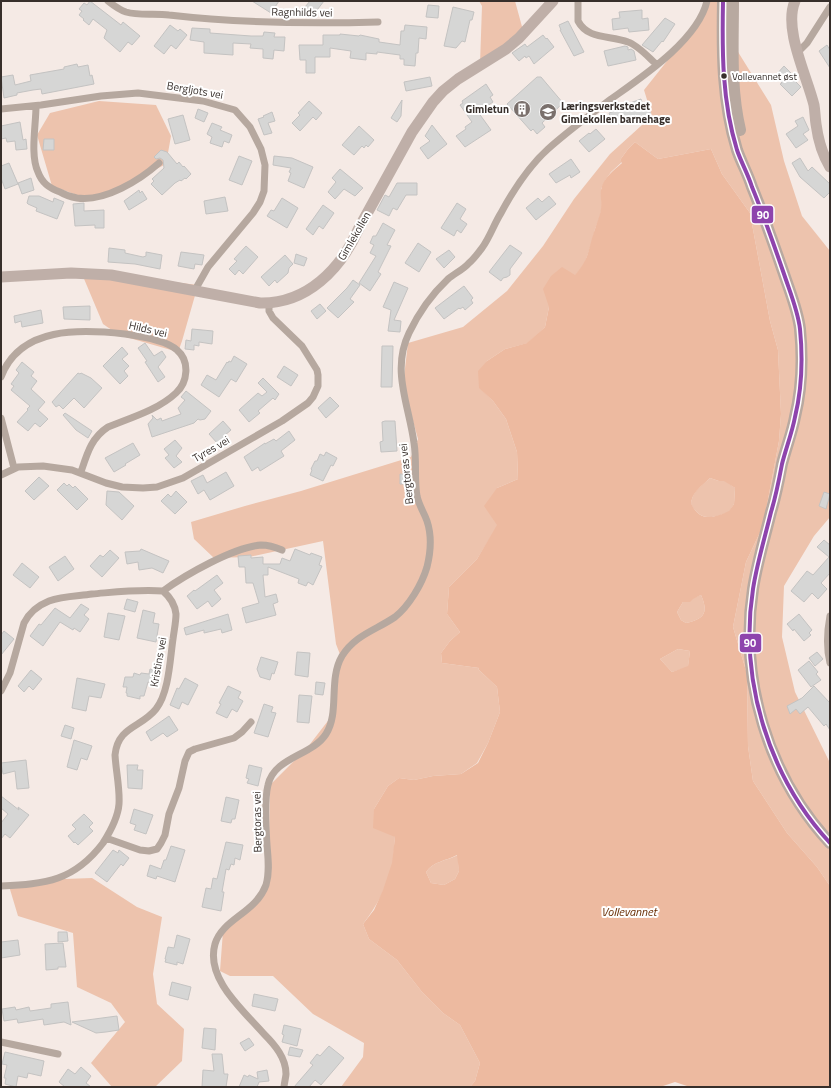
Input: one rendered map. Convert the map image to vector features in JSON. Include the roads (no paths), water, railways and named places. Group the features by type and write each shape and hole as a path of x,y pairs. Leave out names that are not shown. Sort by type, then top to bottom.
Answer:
{"main road":[{"path":"723,1 723,65 726,104 738,152 780,261 796,312 802,356 802,370 795,416 760,553 753,588 749,632 755,694 762,724 778,765 789,787 805,813 830,843"},
{"path":"733,1 733,77 735,100 752,185"}],"street":[{"name":"Ragnhilds vei","path":"108,1 125,12 133,14 162,14 291,23 378,22"},
{"name":"Gimlekollen","path":"1,277 33,274 84,273 111,275 260,303 277,303 292,298 313,287 325,278 339,263 352,244 359,228 409,137 433,102 443,91 458,79 506,49 553,1"},
{"path":"578,1 578,21 588,32 603,37 629,42 657,65"},
{"name":"Bergtoras vei","path":"284,1087 286,1073 283,1058 279,1051 226,991 216,973 214,964 215,944 227,926 257,901 265,886 268,872 266,829 267,786 271,776 277,768 312,747 326,734 332,719 335,678 341,658 352,643 359,637 392,619 402,610 415,591 426,568 431,539 428,524 421,510 417,496 414,439 403,390 401,360 405,342 419,312 433,294 455,273 470,263 481,249 517,184 539,158 547,149 657,65 677,47 702,16 707,1"},
{"path":"795,1 792,12 795,48 798,52 814,108 820,143 830,167"},
{"path":"798,52 807,43 830,7"},
{"name":"Bergljots vei","path":"1,109 36,106 101,96 138,93 186,98 224,106 235,110 246,122 255,136 264,159 264,191 262,198 248,220 208,267 195,290"},
{"path":"36,106 34,159 36,168 44,182 52,189 77,198 92,197 137,181 159,163"},
{"name":"Tyres vei","path":"1,475 14,468 43,466 81,472 106,483 122,487 143,488 166,485 183,478 282,421 308,403 313,397 318,386 317,370 302,346 273,318 269,311 269,303"},
{"name":"Hilds vei","path":"1,377 10,360 25,346 41,338 68,332 101,332 140,336 171,346 182,355 186,376 183,384 176,393 157,406 103,430 93,441 88,450 81,472"},
{"path":"1,418 14,468"},
{"path":"1,691 10,673 25,620 42,604 50,600 130,590 163,591 203,566 232,553 260,545 270,546 282,550"},
{"name":"Kristins vei","path":"1,886 37,883 67,875 86,862 106,838 116,817 119,806 115,756 116,748 126,731 156,709 165,689 176,614 171,599 163,591"},
{"path":"830,616 827,640 830,663"},
{"path":"106,838 140,850 149,851 157,849 165,835 168,814 179,788 185,761 189,752 234,738 251,722"},
{"path":"1,1042 58,1054"}],"water":[{"name":"Vollevannet","path":"635,142 658,159 711,149 722,174 750,213 770,321 778,350 781,414 779,441 763,526 746,562 733,627 747,674 748,746 753,781 787,833 817,867 830,886 830,1087 690,1087 675,1082 660,1087 470,1087 475,1081 480,1063 460,1025 443,1013 422,992 397,960 369,939 363,924 374,910 383,890 392,863 395,837 373,828 374,809 388,786 399,778 414,780 433,776 461,774 478,763 488,743 500,712 497,687 478,669 479,668 442,663 441,653 450,641 460,632 447,614 449,587 477,559 497,525 484,506 497,488 518,479 517,452 506,419 493,401 479,388 478,371 487,361 505,349 527,343 545,327 549,307 543,289 551,276 562,267 575,275 580,269 588,253 601,212 602,186 609,175 622,163 620,160","holes":["710,478 724,481 735,488 734,504 729,511 720,515 711,517 703,516 693,508 691,502 697,490","701,595 705,606 705,611 701,617 686,623 681,620 677,612 683,602 690,602","678,649 690,651 688,666 672,672 660,659","457,855 459,871 455,879 444,885 431,883 426,872 436,863"]}],"place":[{"name":"Vollevannet øst","path":"724,76"},
{"name":"Gimletun","path":"522,109"},
{"name":"Læringsverkstedet Gimlekollen barnehage","path":"548,112"}]}
